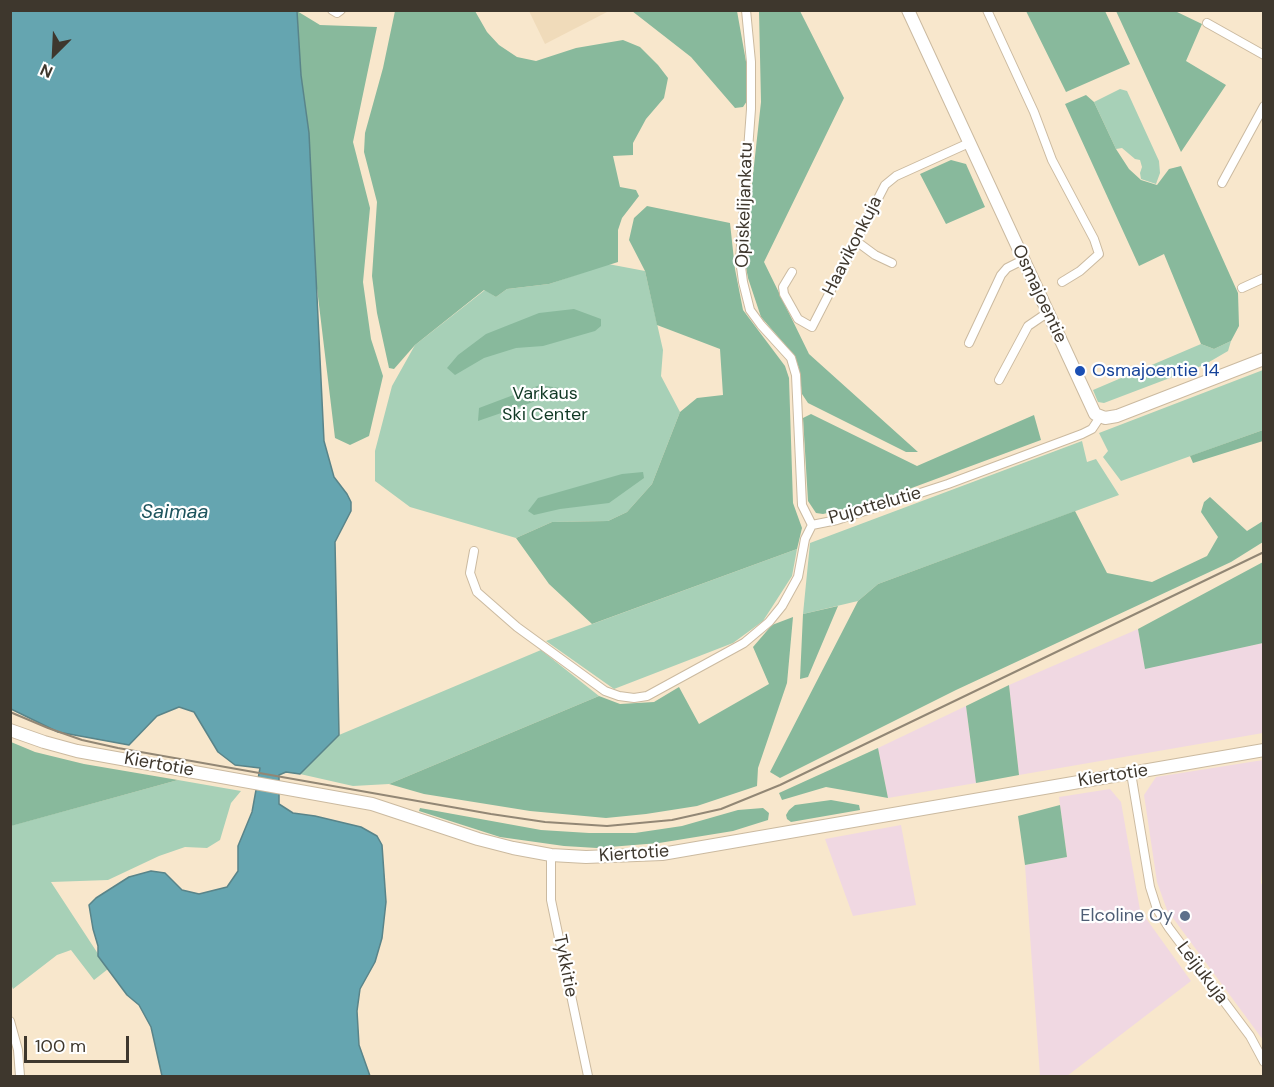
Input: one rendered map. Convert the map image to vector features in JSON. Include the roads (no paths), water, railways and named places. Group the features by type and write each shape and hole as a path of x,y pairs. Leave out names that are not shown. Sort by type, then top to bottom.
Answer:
{"street":[{"path":"332,10 337,13 341,10"},
{"name":"Opiskelijankatu","path":"747,10 752,62 751,109 740,259 750,310 791,358 796,375 802,505 812,525"},
{"name":"Osmajoentie","path":"908,10 1092,409 1100,417"},
{"path":"987,10 1037,114 1052,160 1094,239 1098,254 1080,271 1062,282"},
{"path":"1207,23 1263,55"},
{"path":"1222,183 1263,106"},
{"name":"Haavikonkuja","path":"792,272 783,287 784,294 798,319 812,327 885,185 890,180 969,143"},
{"path":"856,241 875,255 892,263"},
{"path":"969,343 1001,275 1007,268 1023,260"},
{"path":"1242,288 1263,278"},
{"path":"999,380 1028,326 1047,313"},
{"path":"1100,417 1117,416 1263,359"},
{"name":"Pujottelutie","path":"474,551 471,573 477,592 517,627 605,691 634,698 647,696 744,644 769,622 782,606 798,577 805,539 812,525 837,520 948,484 1082,434 1092,429 1100,417"},
{"name":"Kiertotie","path":"10,730 77,751 372,804 478,839 513,848 551,855 586,857 662,854 1263,750"},
{"name":"Leijukuja","path":"1131,773 1150,887 1157,909 1250,1036 1263,1062"},
{"name":"Tykkitie","path":"551,855 551,900 588,1077"},
{"path":"11,1023 18,1050 20,1077"}],"water":[{"name":"Saimaa","path":"10,11 297,11 301,75 309,133 324,441 334,477 351,502 351,511 335,542 339,735 300,774 286,772 279,775 279,804 293,813 361,827 377,836 382,845 386,902 382,938 375,962 360,989 357,1011 359,1045 370,1076 162,1076 151,1027 139,1005 127,995 98,956 89,905 129,877 151,871 165,873 182,890 199,894 227,887 238,871 238,846 252,812 260,768 235,765 218,752 194,712 179,707 157,716 129,745 58,732 11,709"}],"railway":[{"path":"10,712 82,740 118,748 491,814 545,822 607,826 672,820 721,809 780,785 1264,552"}],"place":[{"name":"Osmajoentie 14","path":"1080,371"},
{"name":"Elcoline Oy","path":"1185,916"}],"park label":[{"name":"Varkaus Ski Center","path":"545,404"}]}
